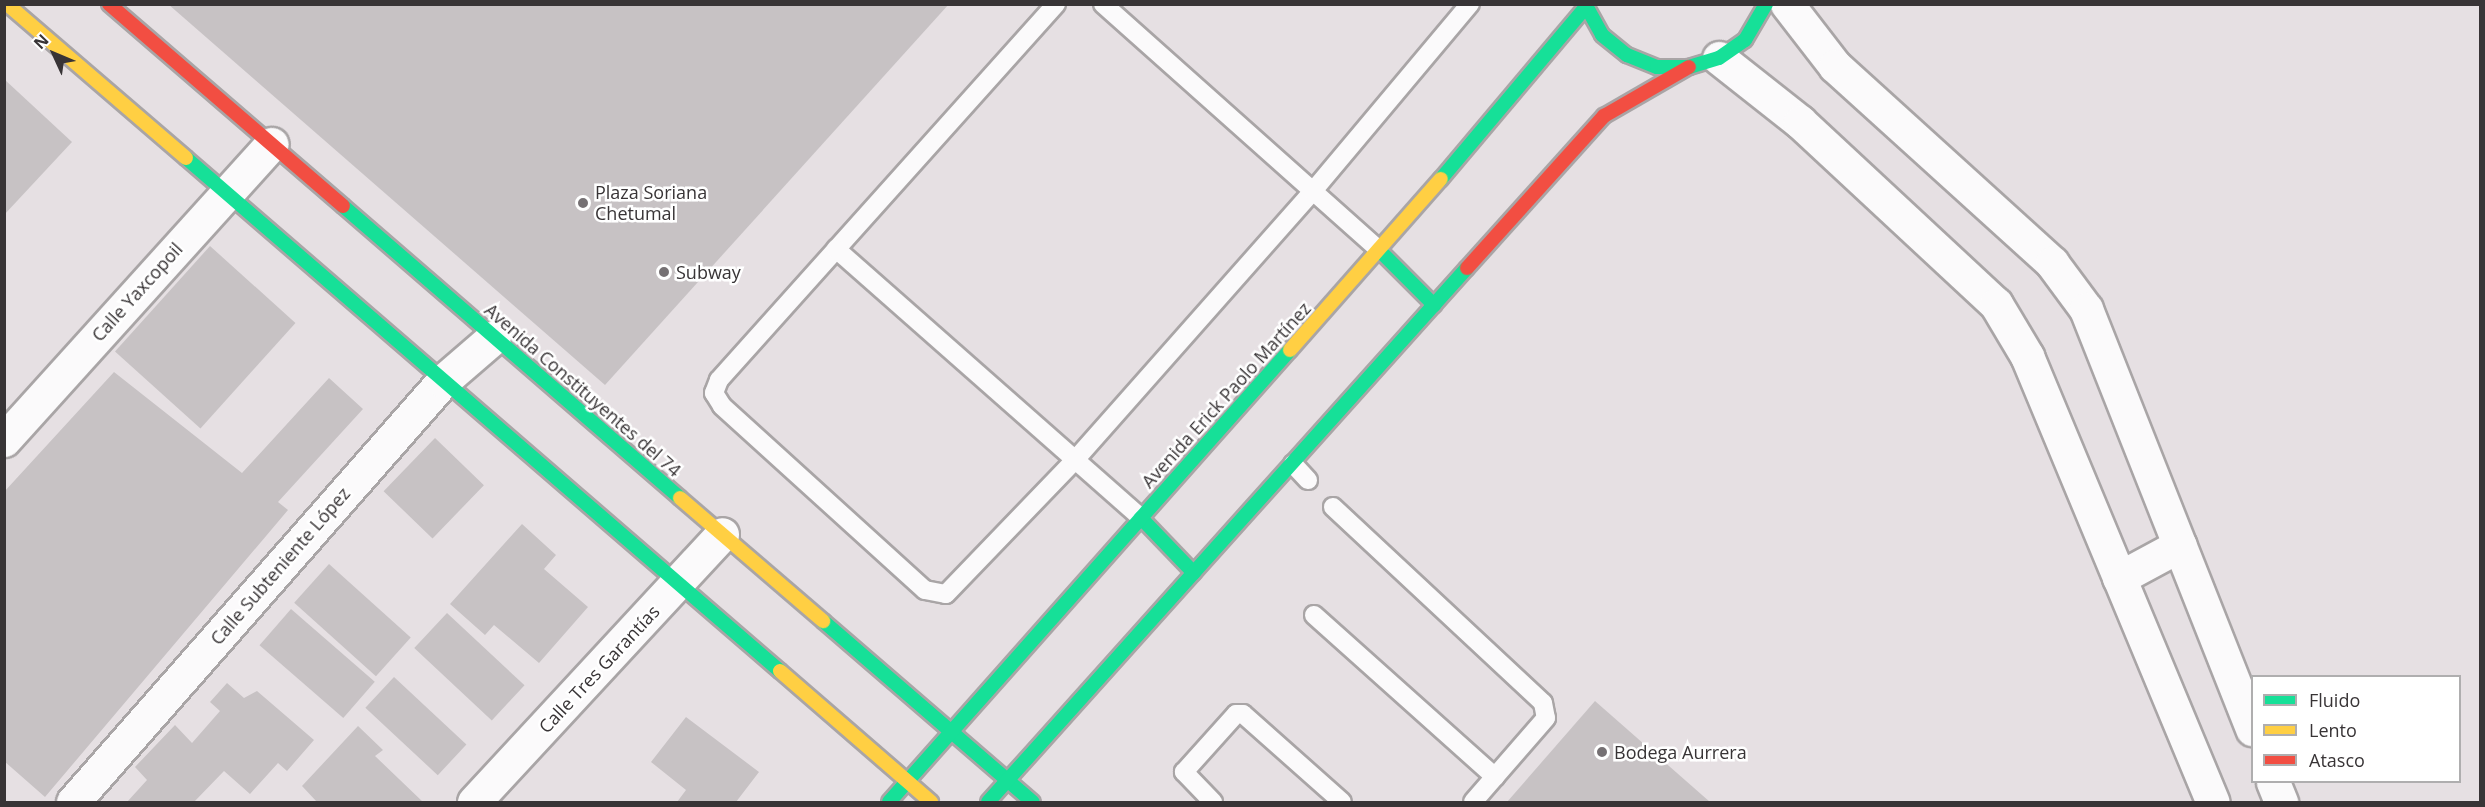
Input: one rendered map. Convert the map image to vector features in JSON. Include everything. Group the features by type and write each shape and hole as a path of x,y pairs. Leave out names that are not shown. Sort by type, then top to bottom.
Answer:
{"main road":[{"path":"8,4 931,802"},
{"name":"Avenida Constituyentes del 74","path":"109,4 1033,802"},
{"path":"988,802 1604,117 1689,67 1719,58 1744,40 1766,4"},
{"path":"1586,6 1602,35 1627,55 1657,67 1689,67"},
{"name":"Avenida Erick Paolo Martínez","path":"889,802 1518,92 1586,6"},
{"path":"1379,250 1434,305"},
{"path":"1141,518 1194,573"}],"street":[{"path":"1787,4 1835,66 2052,263 2086,309 2251,724"},
{"path":"1719,58 1800,122 1996,303 2027,356 2213,802"},
{"name":"Calle Yaxcopoil","path":"4,440 271,144"},
{"name":"Calle Subteniente López","path":"73,802 443,381 494,337"},
{"name":"Calle Tres Garantías","path":"474,802 722,534"},
{"path":"2119,578 2180,545"},
{"path":"2273,783 2282,802"}],"lane":[{"path":"1056,4 718,380 714,393 722,406 925,590 946,594 1075,460 1313,191 1470,4"},
{"path":"1103,4 1379,250"},
{"path":"836,249 1141,518"},
{"path":"1293,464 1308,480"},
{"path":"1333,507 1543,703 1546,718 1473,802"},
{"path":"1314,615 1495,777"},
{"path":"1213,802 1184,772 1236,714 1243,714 1342,802"}],"building":[{"name":"Plaza Soriana Chetumal","path":"168,4 949,4 605,385"},
{"path":"4,79 72,142 4,215"},
{"path":"210,246 295,323 200,428 115,352"},
{"path":"114,372 242,473 329,378 363,409 278,502 288,510 45,797 4,761 4,492"},
{"path":"435,438 484,485 433,538 384,491"},
{"path":"522,524 556,555 544,569 588,607 539,663 494,625 485,635 450,604"},
{"path":"329,564 411,638 376,676 294,603"},
{"path":"291,609 375,682 343,718 260,645"},
{"path":"447,613 525,685 492,720 414,648"},
{"path":"394,677 466,745 438,775 365,708"},
{"path":"227,683 244,698 257,691 314,740 287,771 278,763 250,794 224,771 194,802 127,802 147,780 135,767 175,725 192,743 220,711 210,702"},
{"name":"Bodega Aurrera","path":"1595,701 1710,802 1507,802"},
{"path":"686,717 759,772 736,802 677,802 686,790 651,762"},
{"path":"358,726 383,750 375,756 423,802 317,802 302,786"}],"traffic: fast":[{"path":"1585,4 1602,35 1627,55 1657,67 1689,67 1719,58 1745,40 1766,4"},
{"path":"1441,179 1586,7"},
{"path":"186,158 780,671"},
{"path":"343,206 680,498"},
{"path":"1379,250 1434,305"},
{"path":"988,802 1467,268"},
{"path":"889,802 1290,350"},
{"path":"1141,518 1194,573"},
{"path":"823,621 1033,802"}],"traffic: slow":[{"path":"7,4 186,158"},
{"path":"1290,350 1441,179"},
{"path":"680,498 823,621"},
{"path":"780,671 931,802"}],"traffic: jam":[{"path":"109,4 343,206"},
{"path":"1467,268 1604,116 1689,67"}],"place":[{"name":"Plaza Soriana Chetumal","path":"583,203"},
{"name":"Subway","path":"664,272"},
{"name":"Bodega Aurrera","path":"1602,752"}]}
